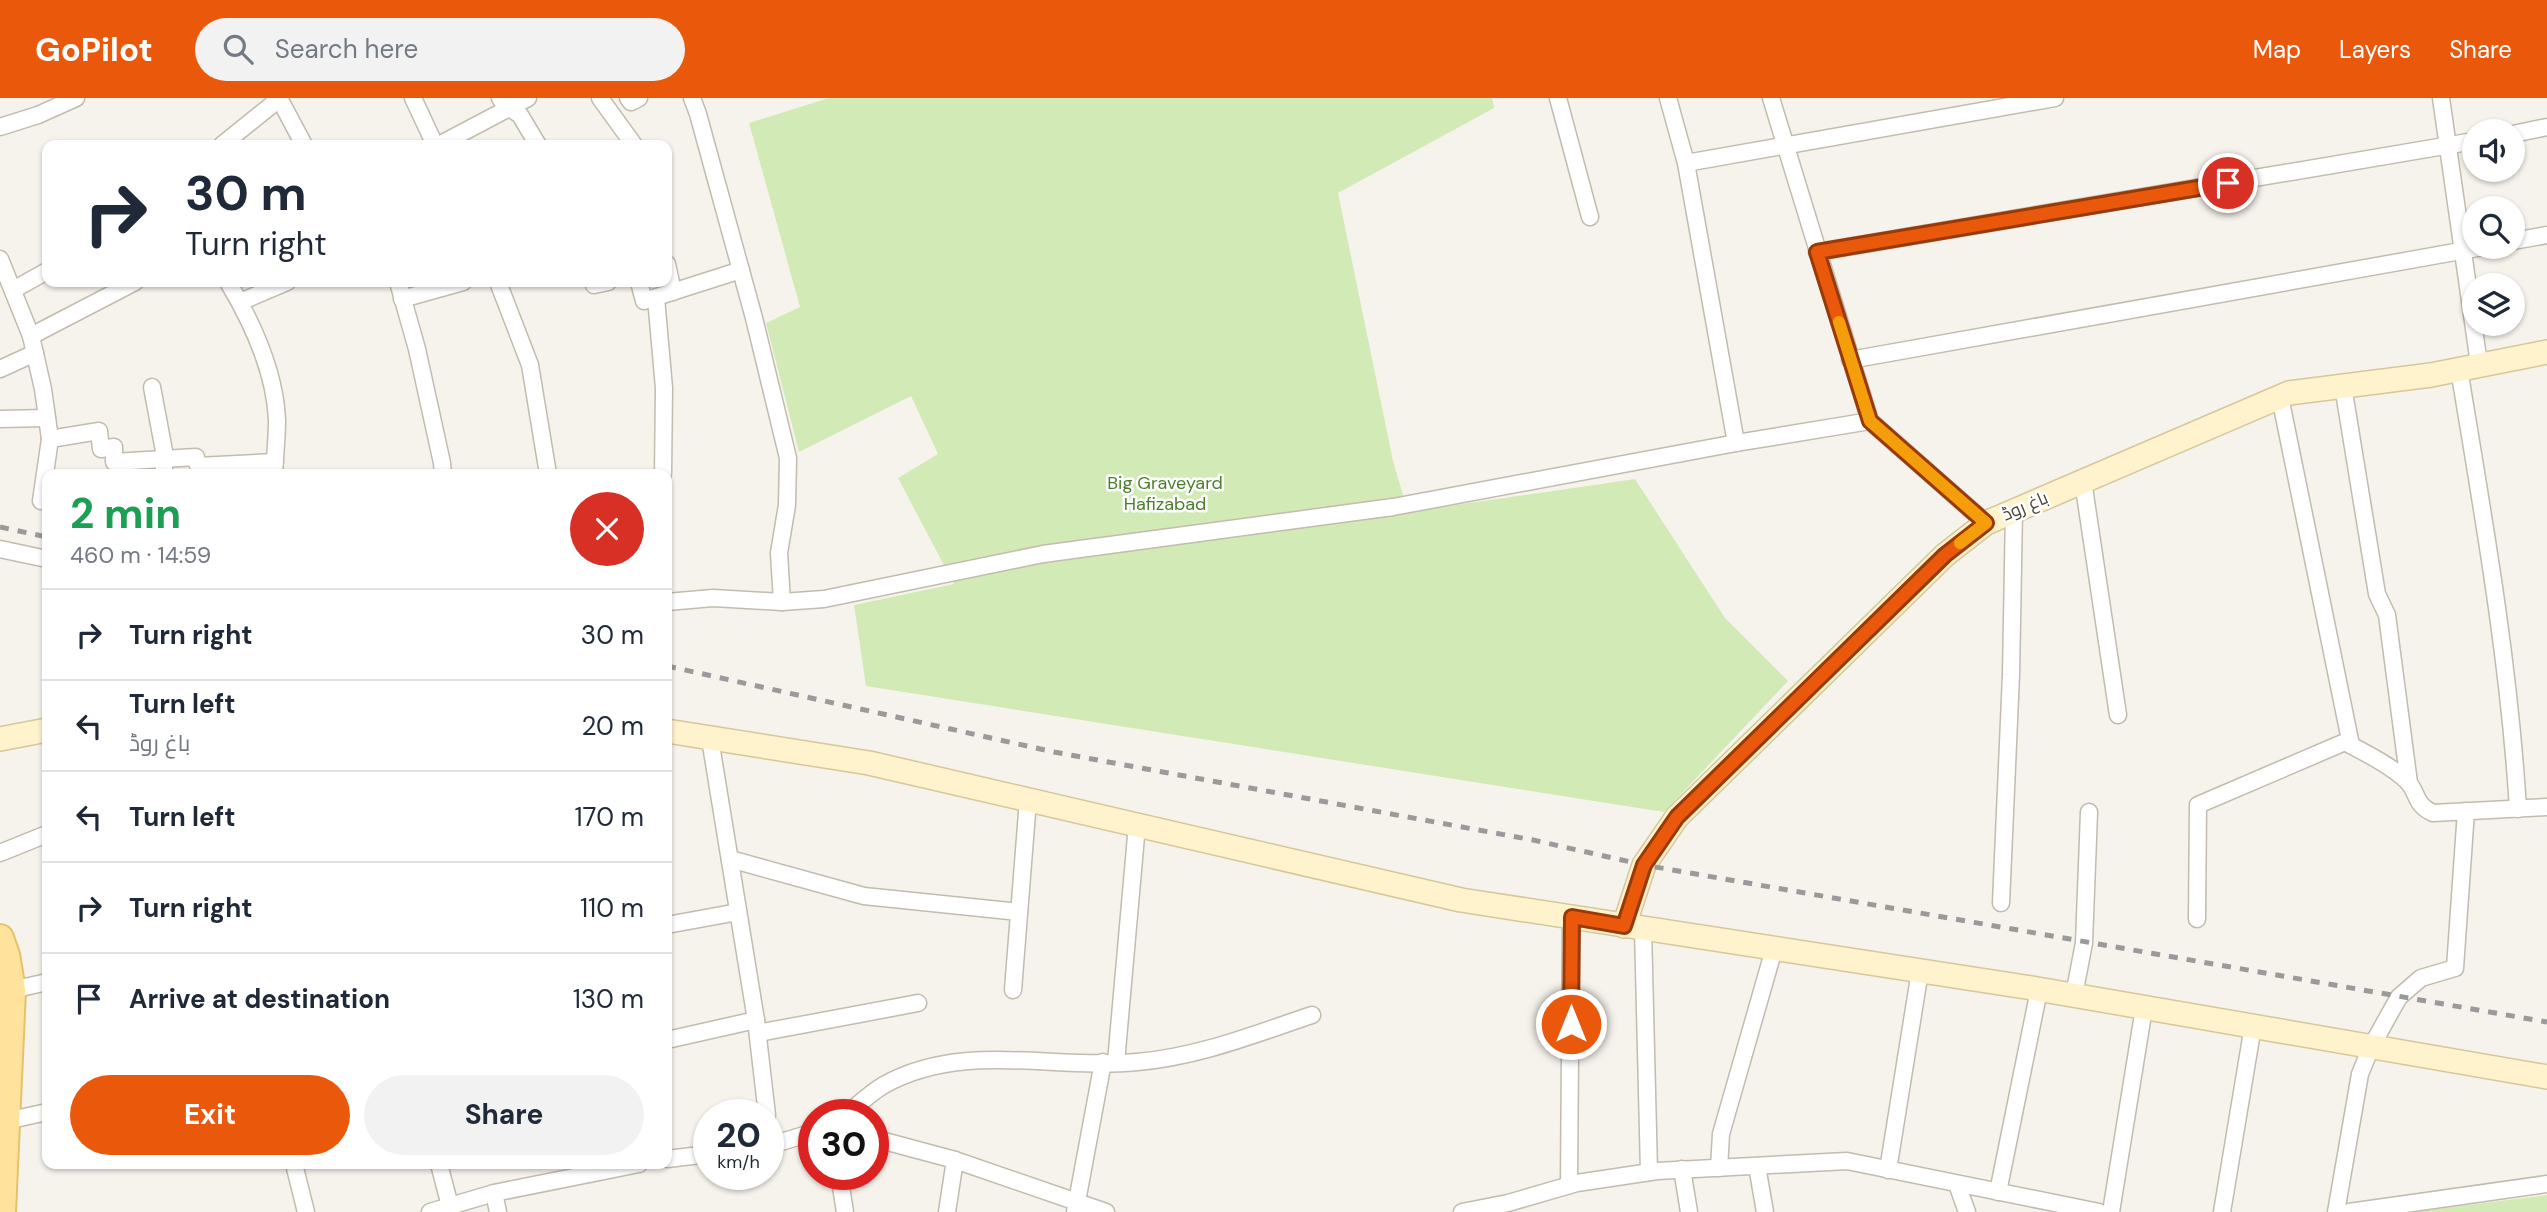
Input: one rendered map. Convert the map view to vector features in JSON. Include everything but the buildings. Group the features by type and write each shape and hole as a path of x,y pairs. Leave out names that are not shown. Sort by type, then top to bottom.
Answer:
{"main road":[{"path":"1,944 12,990 4,1106 2,1212"}],"street":[{"path":"0,127 38,115 76,98"},
{"path":"413,98 432,140"},
{"path":"442,140 505,103 528,98"},
{"path":"600,98 630,140"},
{"path":"628,98 631,102 639,98"},
{"path":"692,98 741,270 788,458 787,505 779,553 782,602"},
{"path":"1558,98 1590,217"},
{"path":"1668,98 1686,163 1736,443"},
{"path":"1771,98 1870,421 1986,523"},
{"path":"1686,163 2055,98"},
{"path":"2441,98 2461,251 2469,366 2513,729 2518,809"},
{"path":"228,140 279,99 301,140"},
{"path":"505,103 520,115 535,140"},
{"path":"2525,132 2547,127"},
{"path":"1817,252 2462,143"},
{"path":"2525,239 2547,235"},
{"path":"1850,360 2461,251"},
{"path":"0,259 31,336 35,354 50,439 46,469"},
{"path":"640,287 644,301 741,270"},
{"path":"13,290 42,274"},
{"path":"31,336 125,287"},
{"path":"50,439 99,431 101,449 114,447 114,461 164,467 196,457 198,466 275,468 277,419 272,381 231,287"},
{"path":"240,303 276,287"},
{"path":"399,287 417,349 443,469"},
{"path":"402,299 445,287"},
{"path":"500,287 530,365 547,469"},
{"path":"672,287 673,292"},
{"path":"656,298 664,388 663,469"},
{"name":"باغ روڈ","path":"1634,927 1644,865 1677,817 1945,555 1986,523 2288,393 2431,375 2547,352"},
{"path":"0,369 35,354"},
{"path":"2343,386 2377,594 2387,615 2409,783 2421,808 2432,813 2547,807"},
{"path":"152,387 164,467"},
{"path":"2280,397 2351,745"},
{"path":"0,419 47,418"},
{"path":"672,602 713,598 782,602 824,599 1043,554 1393,507 1736,443 1870,421"},
{"path":"2083,481 2118,715"},
{"path":"41,500 42,493"},
{"path":"2001,902 2011,675 2014,511"},
{"path":"0,549 42,558"},
{"path":"0,739 42,731"},
{"path":"672,732 869,763 1461,900 2074,995 2547,1077"},
{"path":"710,739 757,1027 765,1099"},
{"path":"2197,919 2198,805 2345,742 2386,764 2409,783"},
{"path":"1013,990 1028,800"},
{"path":"2336,1212 2360,1074 2371,1046 2399,997 2421,978 2455,968 2466,811"},
{"path":"2074,995 2084,943 2090,812"},
{"path":"1076,1208 1109,1062 1137,825"},
{"path":"0,853 42,836"},
{"path":"730,859 864,896 1019,912"},
{"path":"672,924 738,912"},
{"path":"1569,1185 1572,917"},
{"path":"1634,927 1650,1172"},
{"path":"1719,1168 1721,1134 1774,948"},
{"path":"1888,1170 1920,971"},
{"path":"12,990 42,983"},
{"path":"1998,1192 2039,990"},
{"path":"672,1039 918,1003"},
{"path":"2111,1212 2144,1008"},
{"path":"866,1099 883,1086 915,1072 960,1061 1024,1058 1136,1062 1210,1050 1312,1015"},
{"path":"2222,1212 2253,1027"},
{"path":"4,1106 42,1111"},
{"path":"889,1142 955,1160 1069,1198 1076,1208 1106,1212"},
{"path":"672,1159 693,1156"},
{"path":"947,1212 955,1160"},
{"path":"1462,1212 1481,1210 1569,1185 1650,1172 1847,1161 2099,1212"},
{"path":"1757,1166 1765,1212"},
{"path":"295,1169 306,1212"},
{"path":"440,1169 450,1206"},
{"path":"430,1212 494,1193 614,1169"},
{"path":"1682,1170 1689,1212"},
{"path":"1957,1184 1967,1212"},
{"path":"2349,1212 2547,1184"},
{"path":"842,1190 845,1212"},
{"path":"494,1193 498,1212"}],"green space":[{"name":"Big Graveyard Hafizabad","path":"829,98 1492,98 1494,108 1338,193 1393,461 1408,512 1635,479 1725,618 1788,681 1664,812 866,686 854,605 954,584 898,478 938,454 911,396 799,452 766,323 800,307 749,123"},
{"path":"2547,1195 2547,1212 2412,1212"}],"railway":[{"path":"0,527 42,536"},
{"path":"672,667 1054,752 1533,840 1644,865 2547,1022"}],"slow traffic":[{"path":"1839,322 1870,421 1986,523 1960,543"}],"route":[{"path":"1571,1024 1572,917 1624,926 1644,865 1677,817 1945,555 1986,523 1870,421 1817,252 2228,183"}]}
